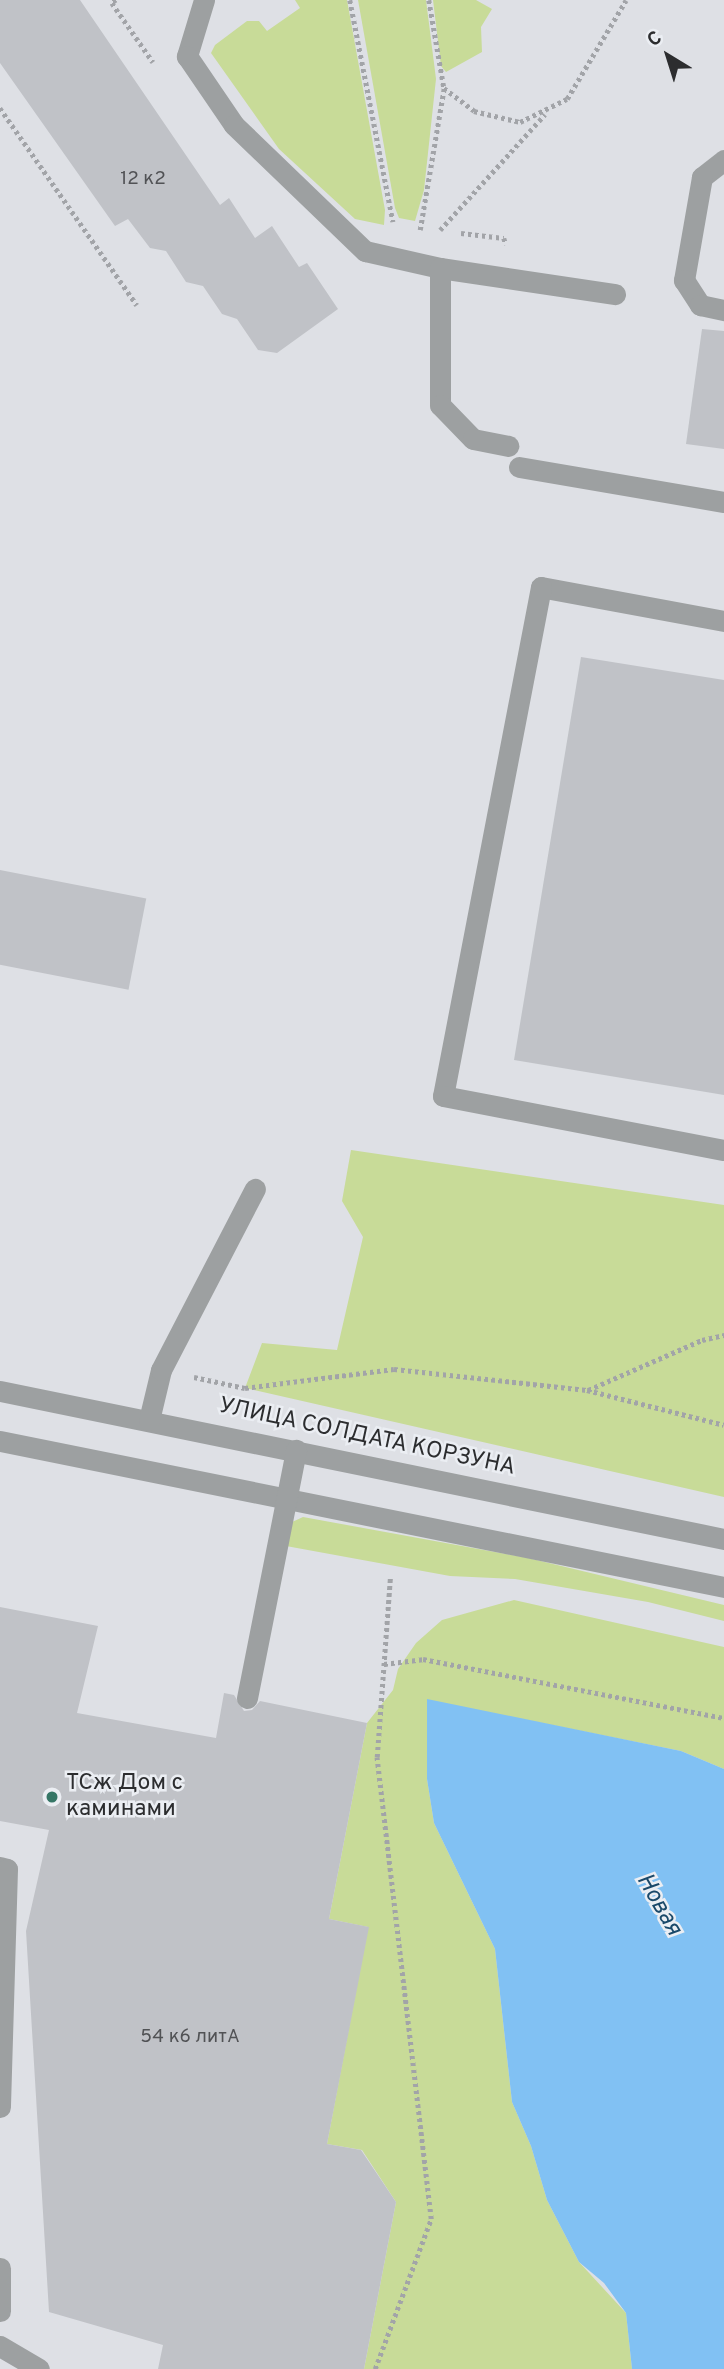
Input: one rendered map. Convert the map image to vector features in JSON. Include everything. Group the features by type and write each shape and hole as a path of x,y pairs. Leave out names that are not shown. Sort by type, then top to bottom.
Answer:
{"street":[{"path":"204,0 187,56 230,120 296,190 365,251 440,268 615,294"},
{"path":"724,160 702,177 684,280 699,305 724,310"},
{"path":"440,268 439,405 473,439 508,446"},
{"path":"519,467 724,502"},
{"path":"724,621 541,587 443,1096 724,1150"},
{"path":"149,1420 161,1370 255,1189"},
{"name":"УЛИЦА СОЛДАТА КОРЗУНА","path":"0,1391 724,1539"},
{"path":"0,1441 289,1496 724,1587"},
{"path":"247,1698 296,1450"},
{"path":"0,1867 7,1869 0,2107"},
{"path":"0,2268 0,2311"},
{"path":"0,2346 39,2369"}],"path":[{"path":"350,0 392,222"},
{"path":"419,262 420,227 444,88 429,0"},
{"path":"440,230 548,112 567,99 585,74 626,0"},
{"path":"444,88 474,111 497,120 520,122 548,112"},
{"path":"0,108 137,305"},
{"path":"587,1390 702,1340 724,1335"},
{"path":"161,1370 245,1388 394,1369 587,1390 724,1425"},
{"path":"375,2369 431,2220 378,1770 390,1578"},
{"path":"384,1664 423,1659 724,1718"}],"green space":[{"path":"295,0 347,0 385,210 384,225 355,219 279,149 211,53 215,45 247,21 259,21 267,31 300,8"},
{"path":"358,0 426,0 436,79 424,190 415,221 399,218 395,208"},
{"path":"433,0 476,0 492,9 481,27 482,52 446,72 441,66"},
{"path":"351,1150 724,1205 724,1497 245,1388 262,1343 337,1350 363,1237 342,1201"},
{"path":"303,1517 528,1558 724,1605 724,1621 648,1602 515,1579 450,1576 286,1546 290,1523"},
{"path":"514,1600 724,1647 724,1769 681,1751 427,1700 427,1779 434,1823 495,1949 512,2102 531,2146 547,2200 579,2262 626,2313 632,2369 364,2369 396,2202 362,2150 327,2144 368,1927 329,1919 367,1723 393,1690 398,1669 416,1643 442,1620"}],"water":[{"name":"Новая","path":"427,1699 681,1751 724,1769 724,2369 632,2369 626,2313 604,2283 579,2262 547,2200 531,2146 512,2102 495,1949 434,1823 427,1779"}],"building":[{"path":"0,0 80,0 220,205 229,198 255,238 272,226 299,267 307,263 338,309 277,353 258,350 237,319 222,314 203,286 186,282 166,251 150,248 128,219 115,226 0,63"},
{"path":"702,329 724,331 724,449 686,444"},
{"path":"581,657 724,680 724,1095 514,1060"},
{"path":"0,870 146,898 129,990 0,965"},
{"path":"0,1607 98,1626 77,1713 216,1738 224,1693 234,1695 244,1711 252,1710 260,1701 367,1723 329,1919 369,1927 327,2144 361,2150 396,2202 364,2369 158,2369 163,2345 49,2312 26,1931 49,1830 0,1821"}],"place":[{"name":"ТСж Дом с каминами","path":"52,1797"}]}
